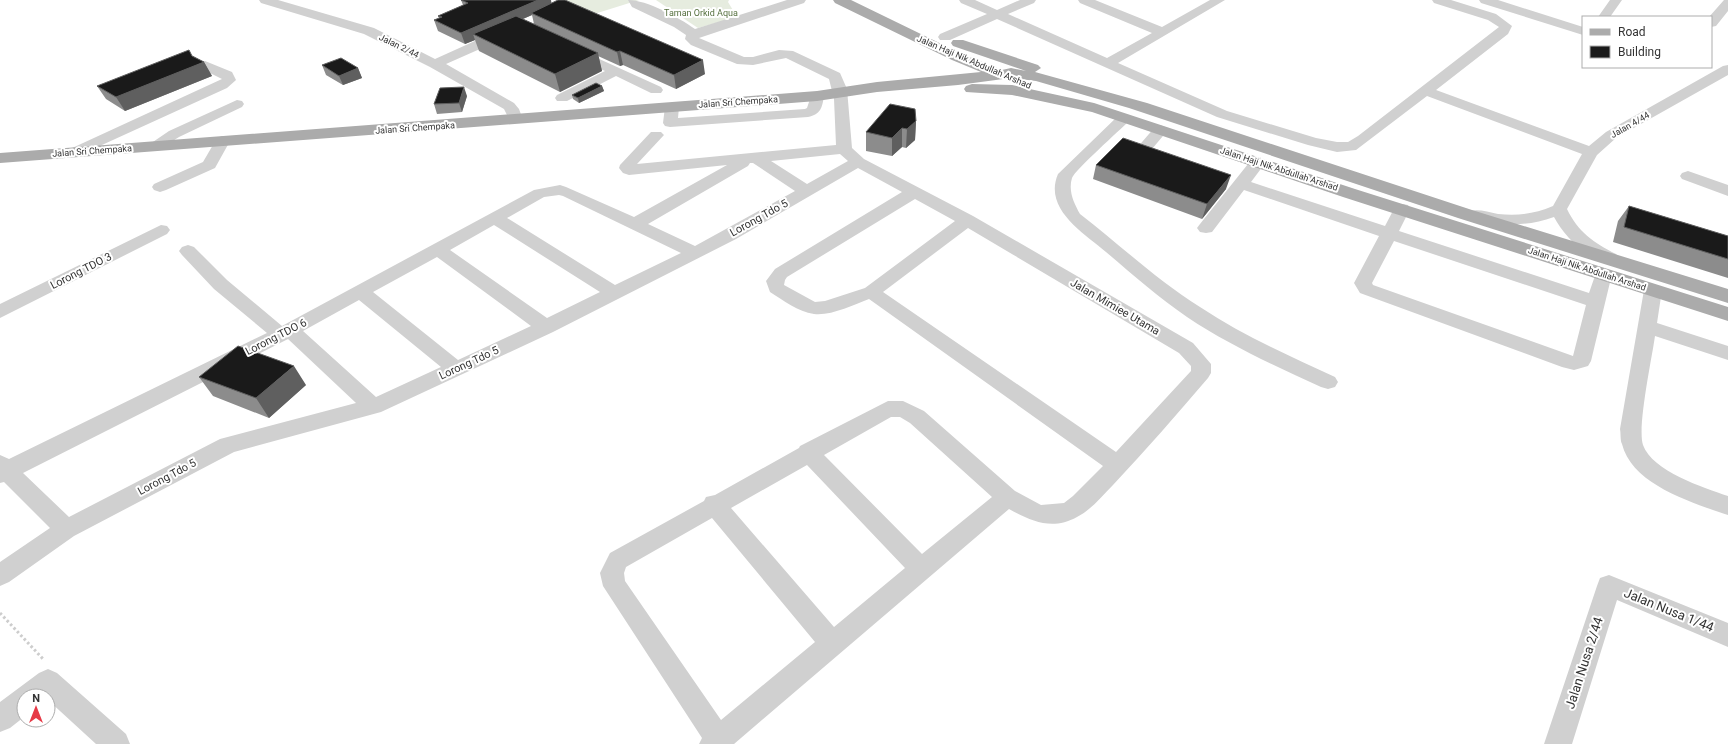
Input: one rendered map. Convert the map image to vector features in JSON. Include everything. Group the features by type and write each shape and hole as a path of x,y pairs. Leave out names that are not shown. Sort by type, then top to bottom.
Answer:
{"main road":[{"name":"Jalan Haji Nik Abdullah Arshad","path":"840,0 961,51 1141,106 1466,214 1607,266 1653,290 1728,314"},
{"name":"Jalan Haji Nik Abdullah Arshad","path":"860,0 945,37 961,51"},
{"path":"944,81 959,70 961,51 998,63 1007,75"},
{"name":"Jalan Haji Nik Abdullah Arshad","path":"1007,75 1094,108 1402,210 1607,266 1728,296"},
{"path":"832,94 880,95 961,89 990,85 1007,75"},
{"path":"832,94 877,87 1007,75 1037,77 1141,106"},
{"path":"961,89 1012,90 1094,108"},
{"name":"Jalan Sri Chempaka","path":"0,158 516,120 832,94"}],"street":[{"name":"Jalan 2/44","path":"265,0 369,31 435,64 510,106 516,120"},
{"path":"634,0 636,4 679,24 693,34"},
{"path":"693,34 800,0"},
{"path":"965,0 1222,114 1313,142 1337,147 1351,147 1503,31 1506,26 1492,17 1438,0"},
{"path":"945,37 1030,0"},
{"path":"1084,0 1162,32"},
{"path":"1108,63 1219,0"},
{"path":"1485,0 1582,31"},
{"path":"1605,16 1616,0"},
{"path":"1712,22 1728,2"},
{"path":"435,64 515,29"},
{"path":"656,135 628,165 627,168 629,170 754,159 844,149 832,94 839,84 835,76 792,56 778,54 753,61 742,61 696,42 692,39 693,34"},
{"path":"567,48 656,90"},
{"path":"75,152 222,86 229,80 227,75 205,65"},
{"path":"1706,68 1724,71"},
{"path":"562,98 616,71"},
{"name":"Jalan 4/44","path":"1559,209 1591,152 1611,135 1724,71"},
{"path":"1424,90 1591,152"},
{"path":"155,146 174,134 236,104"},
{"path":"1124,118 1066,174 1062,180 1065,204 1074,217 1176,300 1205,319 1264,352 1328,382"},
{"path":"1160,130 1144,149 1148,153 1179,163"},
{"path":"160,188 209,165 222,141"},
{"name":"Jalan Mimiee Utama","path":"715,742 614,586 611,576 613,567 618,560 714,504 888,409 903,409 917,417 1007,497 1038,514 1053,514 1069,511 1080,503 1118,465 1201,373 1201,364 1186,348 966,220 858,162 844,149"},
{"path":"754,159 806,192"},
{"path":"635,224 754,159"},
{"name":"Lorong Tdo 5","path":"0,575 66,529 233,443 374,407 546,327 730,235 858,162"},
{"path":"1206,228 1258,162"},
{"path":"1688,176 1728,190"},
{"path":"1241,184 1390,232 1596,302"},
{"name":"Lorong TDO 6","path":"2,469 285,332 439,250 540,193 560,190 635,224"},
{"path":"914,192 780,273 774,283 776,288 805,305 815,308 826,307 871,292 966,220"},
{"path":"1402,210 1363,283 1366,289 1569,362 1574,363 1581,361 1607,266 1588,246 1573,235 1565,225 1559,209 1542,218 1520,221 1466,214"},
{"path":"495,218 614,293"},
{"path":"635,224 694,252"},
{"name":"Lorong TDO 3","path":"0,312 161,230"},
{"path":"439,250 546,327"},
{"path":"188,251 201,267 223,287 285,332 374,407"},
{"path":"1653,290 1631,429 1631,445 1642,461 1665,480 1728,506"},
{"path":"361,292 456,369"},
{"path":"871,292 1118,465"},
{"path":"1647,326 1728,354"},
{"path":"808,452 921,569"},
{"path":"2,469 66,529"},
{"path":"715,742 833,645 1007,497"},
{"path":"714,504 833,645"},
{"name":"Jalan Nusa 1/44","path":"1609,586 1728,634"},
{"name":"Jalan Nusa 2/44","path":"1561,743 1609,586"},
{"path":"56,701 116,744"},
{"path":"0,719 16,706"}],"path":[{"path":"0,613 47,663 50,672 40,688"}],"green space":[{"name":"Taman Orkid Aqua","path":"557,0 639,0 591,15"},
{"name":"Taman Orkid Aqua","path":"656,0 729,0 728,2 737,17 698,28"}],"building":[{"path":"461,0 538,0 461,33 434,20 442,17 438,16 468,3"},
{"path":"558,0 565,0 703,60 674,75 620,51 617,52 531,13"},
{"path":"516,16 598,53 555,74 473,34"},
{"path":"189,50 192,56 204,62 116,97 97,86"},
{"path":"341,58 358,68 339,76 322,65"},
{"path":"596,83 602,86 578,98 572,95"},
{"path":"464,87 459,103 434,104 440,88"},
{"path":"890,104 915,109 916,121 907,129 902,128 892,138 866,132"},
{"path":"1123,138 1231,175 1207,204 1096,165"},
{"path":"1629,206 1728,236 1728,259 1624,227"},
{"path":"238,346 294,366 256,398 199,377"}]}
